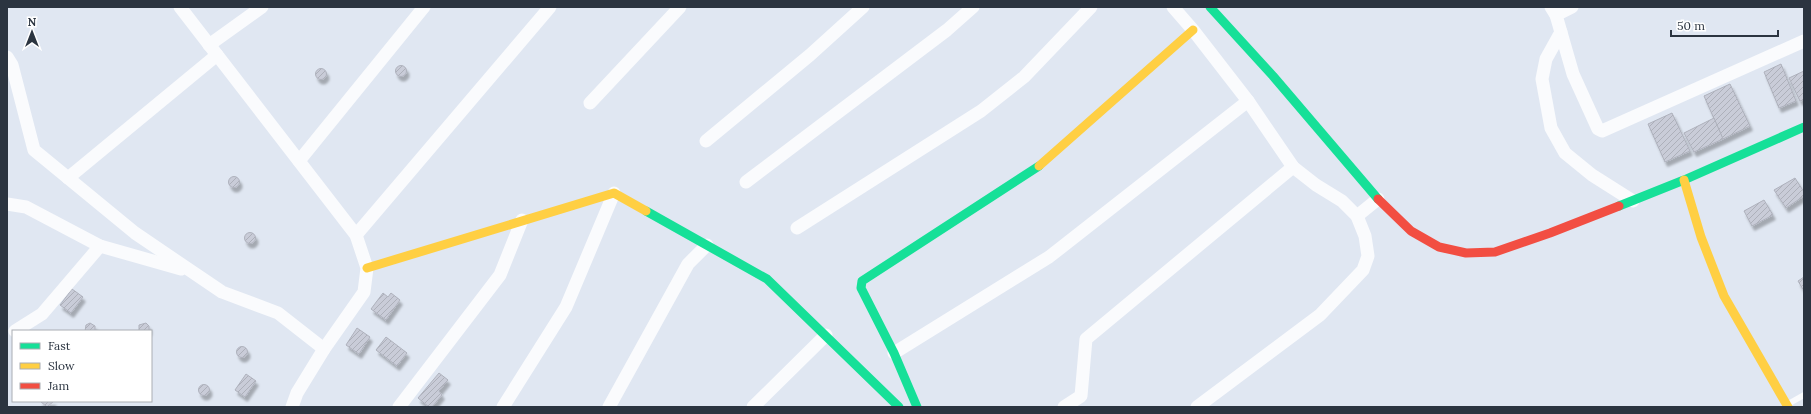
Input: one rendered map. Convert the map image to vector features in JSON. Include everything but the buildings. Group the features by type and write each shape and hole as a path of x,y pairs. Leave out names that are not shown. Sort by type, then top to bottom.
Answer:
{"street":[{"path":"180,7 356,235 367,268 364,292 324,349 297,393 292,407"},
{"path":"68,178 262,7"},
{"path":"299,161 424,7"},
{"path":"356,235 550,7"},
{"path":"590,103 680,7"},
{"path":"706,141 810,54 862,7"},
{"path":"746,182 947,30 972,7"},
{"path":"797,228 981,111 1024,77 1091,7"},
{"path":"1173,7 1248,100 1293,167 1316,185 1342,201 1357,216 1365,236 1368,256 1363,270 1320,315 1197,407"},
{"path":"1210,7 1273,76 1378,199 1411,231 1439,246 1466,253 1495,252 1550,233 1684,180 1804,127"},
{"path":"1572,7 1554,11 1573,74 1598,129 1602,131 1804,41"},
{"path":"917,407 894,354 862,288 862,281 1041,165 1193,30"},
{"path":"1561,32 1546,60 1542,79 1551,128 1565,153 1592,175 1633,200"},
{"path":"7,56 12,65 34,150 135,234 222,292 278,313 324,349"},
{"path":"894,354 1049,257 1248,100"},
{"path":"1064,407 1081,396 1086,339 1293,167"},
{"path":"1684,180 1701,237 1724,296 1787,406"},
{"path":"367,268 614,193 767,279 826,335 897,407"},
{"path":"503,407 566,307 614,193"},
{"path":"1357,216 1378,199"},
{"path":"7,204 26,207 100,246 193,272"},
{"path":"398,407 500,275 522,220"},
{"path":"610,407 688,264 707,245"},
{"path":"16,330 42,314 100,246"},
{"path":"753,407 826,335"}],"lane":[{"path":"1787,406 1804,395"}],"traffic: fast":[{"path":"1210,7 1273,76 1378,199"},
{"path":"1619,206 1684,180 1804,127"},
{"path":"917,407 894,353 861,288 862,281 1039,166"},
{"path":"646,211 767,279 899,407"}],"traffic: slow":[{"path":"1039,166 1193,30"},
{"path":"1684,180 1701,237 1724,296 1788,407"},
{"path":"367,268 614,193 646,211"}],"traffic: jam":[{"path":"1378,199 1411,231 1439,247 1466,253 1495,252 1550,233 1619,206"}]}
